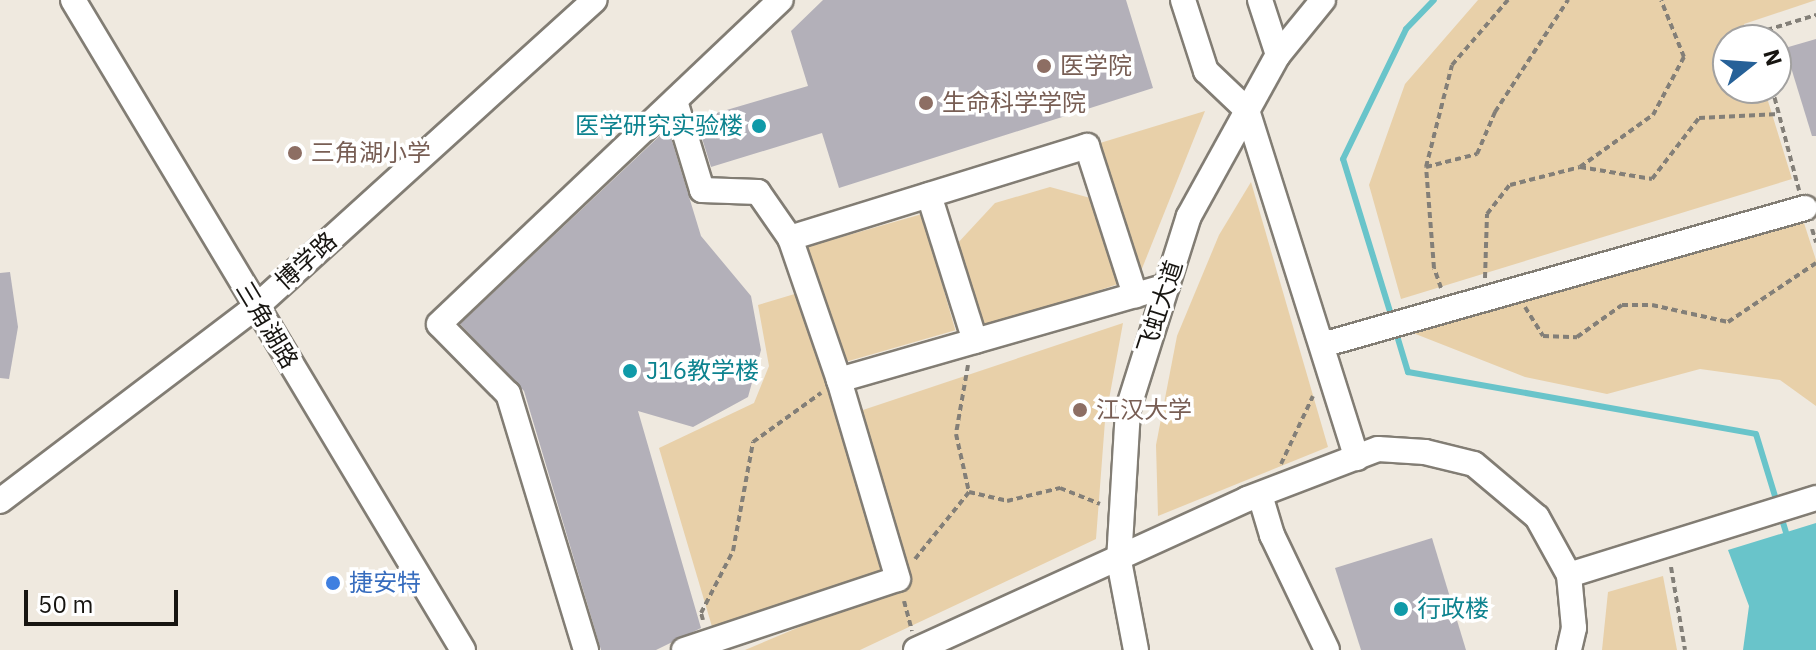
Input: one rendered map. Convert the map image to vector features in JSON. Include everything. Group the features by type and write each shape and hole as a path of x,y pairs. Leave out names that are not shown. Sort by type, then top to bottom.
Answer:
{"street":[{"name":"三角湖路","path":"73,0 463,650"},
{"name":"博学路","path":"0,501 256,307 594,0"},
{"path":"586,650 508,394 439,324 781,0"},
{"path":"1183,0 1206,71 1247,110 1357,458"},
{"path":"1260,0 1278,55"},
{"name":"飞虹大道","path":"1136,650 1119,561 1128,409 1189,216 1278,55 1323,0"},
{"path":"675,101 702,190 758,192 790,238 839,380 898,579 684,650"},
{"path":"790,238 1087,146 1135,295"},
{"path":"929,195 975,341"},
{"path":"1325,355 1448,309 1805,208"},
{"path":"839,380 1167,286"},
{"path":"917,650 1119,561 1263,493 1378,449 1425,452 1474,464 1537,517 1569,575 1574,628 1569,650"},
{"path":"1263,493 1272,535 1327,650"},
{"path":"1569,575 1816,498"}],"path":[{"path":"1448,309 1434,268 1426,167 1452,65 1508,0"},
{"path":"1426,167 1477,154 1495,112 1568,0"},
{"path":"1487,298 1487,214 1510,185 1580,167 1653,115 1684,57 1661,0"},
{"path":"1786,24 1816,15"},
{"path":"1776,104 1805,208"},
{"path":"1580,167 1652,179 1699,118 1779,114"},
{"path":"1520,288 1527,314 1543,336 1577,337 1622,305 1652,305 1728,322 1816,263"},
{"path":"969,492 956,434 962,385 975,341"},
{"path":"1263,493 1325,355"},
{"path":"709,642 701,613 733,551 753,442 839,380"},
{"path":"969,492 1007,501 1060,488 1095,504 1122,504"},
{"path":"917,650 898,579 969,492"},
{"path":"1666,545 1685,650"}],"shaded area":[{"path":"1478,0 1816,0 1744,24 1712,24 1712,104 1769,104 1792,179 1401,299 1369,185 1405,84"},
{"path":"1205,111 1139,276 1100,143"},
{"path":"1251,182 1328,447 1158,516 1156,445 1177,336 1219,235"},
{"path":"1050,187 1094,199 1121,283 984,329 956,245 995,203"},
{"path":"922,214 955,330 840,363 807,247"},
{"path":"1804,223 1816,260 1816,406 1780,380 1700,369 1607,394 1525,377 1413,333"},
{"path":"798,293 884,571 713,630 659,448 754,403 769,366 758,305"},
{"path":"1123,323 1105,421 1096,539 860,650 745,650 909,581 857,412"},
{"path":"1663,576 1677,650 1602,650 1608,592"}],"water":[{"path":"1816,523 1816,650 1743,650 1749,606 1728,550"}],"building":[{"path":"823,0 1126,0 1153,88 839,188 822,133 711,167 696,119 808,86 791,31"},
{"path":"1816,39 1816,136 1812,136 1792,71 1792,46"},
{"name":"J16教学楼","path":"668,128 701,236 751,296 761,350 748,397 693,427 638,411 701,628 656,650 601,650 524,391 460,324"},
{"path":"10,272 18,327 9,379 0,378 0,273"},
{"name":"行政楼","path":"1432,538 1466,650 1361,650 1335,568"}],"waterway":[{"path":"1392,318 1343,159 1406,29 1434,0"},
{"path":"1395,329 1408,372 1756,434 1778,506"},
{"path":"1781,516 1786,532"}],"place":[{"name":"医学院","path":"1044,66"},
{"name":"生命科学学院","path":"926,103"},
{"name":"医学研究实验楼","path":"759,126"},
{"name":"三角湖小学","path":"295,153"},
{"name":"J16教学楼","path":"630,371"},
{"name":"江汉大学","path":"1080,410"},
{"name":"捷安特","path":"333,583"},
{"name":"行政楼","path":"1401,609"}]}
